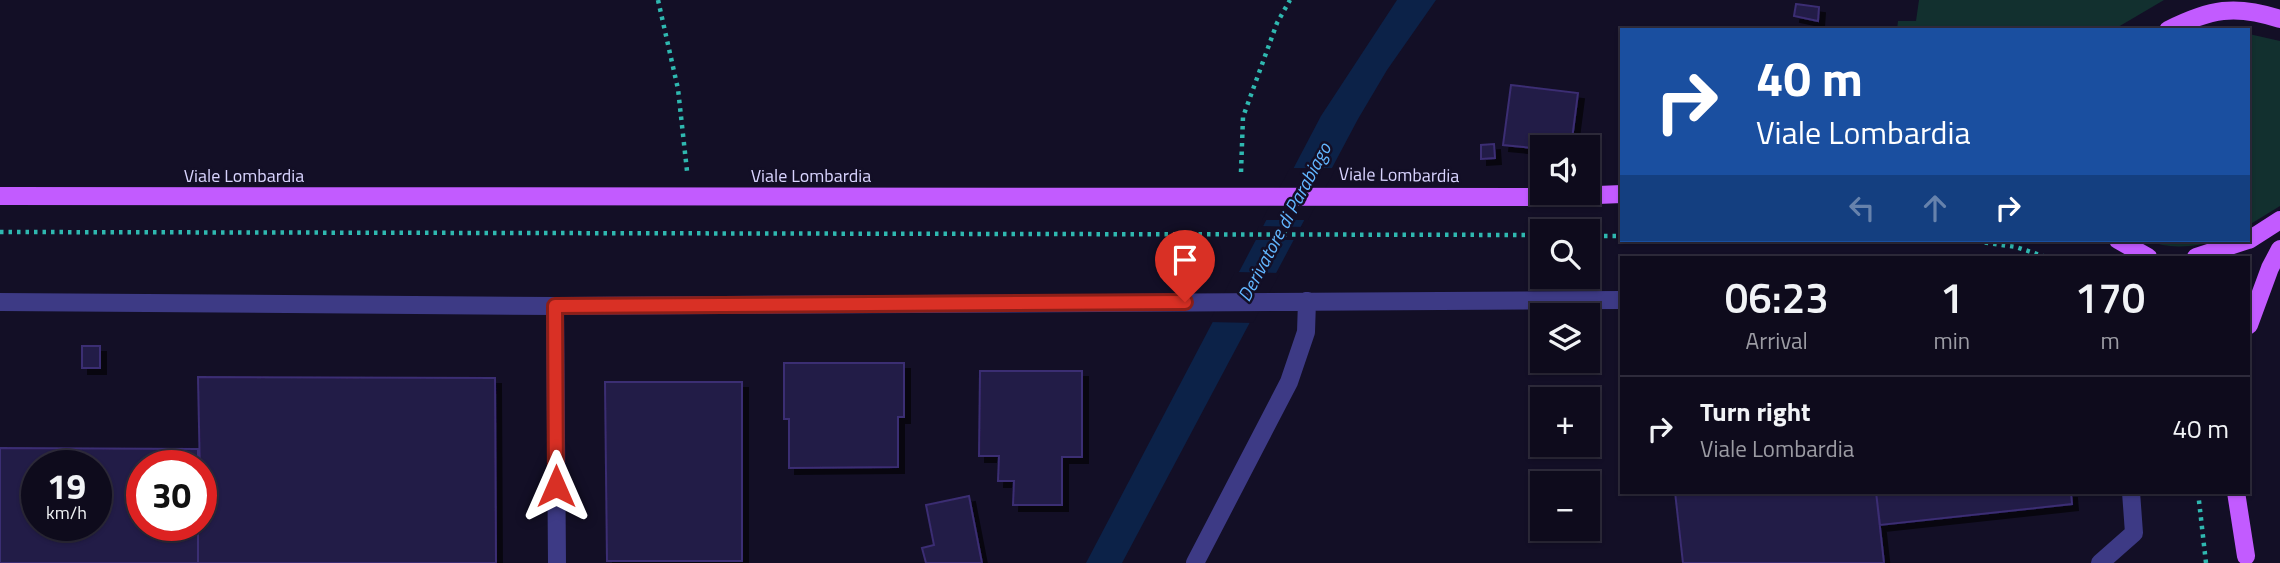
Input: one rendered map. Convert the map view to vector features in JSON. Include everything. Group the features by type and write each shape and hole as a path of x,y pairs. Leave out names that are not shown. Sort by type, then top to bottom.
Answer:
{"main road":[{"path":"2172,28 2194,17 2235,4 2280,19"},
{"name":"Viale Lombardia","path":"0,196 1549,197 1620,194"},
{"path":"2250,239 2280,220"},
{"path":"2199,256 2243,242"},
{"path":"2126,248 2146,256"},
{"path":"2250,321 2280,249"},
{"path":"2236,494 2246,556"}],"street":[{"path":"0,302 555,306 1620,300"},
{"path":"1195,563 1289,382 1306,331 1307,302"},
{"path":"555,306 557,563"},
{"path":"2100,563 2134,533 2131,494"}],"path":[{"path":"658,0 678,89 689,198"},
{"path":"1239,196 1243,117 1277,23 1290,0"},
{"path":"0,232 1530,235"},
{"path":"1600,236 1620,236"},
{"path":"1982,242 2016,247 2043,256"},
{"path":"2198,494 2206,563"}],"green space":[{"path":"1919,0 2164,0 2116,28 1897,28 1898,21 1916,21"},
{"path":"2250,34 2280,41 2280,206 2250,224"},
{"path":"2152,242 2209,242 2182,246"}],"water":[{"name":"Derivatore di Parabiago","path":"1397,0 1436,0 1387,70 1358,119 1122,563 1086,563 1321,116"}],"pier":[{"path":"1290,168 1336,168 1308,220 1262,220"},
{"path":"1259,226 1304,227 1297,240 1252,240"},
{"path":"1235,272 1280,273 1253,323 1209,322"}],"building":[{"path":"1796,4 1819,7 1818,21 1794,16"},
{"path":"1511,85 1578,93 1573,135 1530,135 1530,148 1503,145"},
{"path":"1494,144 1495,158 1481,159 1481,145"},
{"path":"82,346 100,346 100,368 82,368"},
{"path":"784,363 904,363 904,417 898,417 898,467 789,468 789,419 784,419"},
{"path":"980,371 1082,371 1082,457 1062,457 1062,505 1013,505 1014,481 998,481 999,456 979,456"},
{"path":"198,377 495,378 496,563 198,563 198,541 217,541 217,450 199,450"},
{"path":"605,382 742,382 742,561 607,561"},
{"path":"0,448 198,449 126,450 126,541 198,541 198,563 0,563"},
{"path":"1675,494 1876,494 1884,563 1683,563"},
{"path":"1876,494 2071,494 2072,504 1880,525"},
{"path":"969,496 982,563 926,563 922,548 934,545 926,505"}],"route":[{"path":"556,486 555,306 1185,302"}]}
